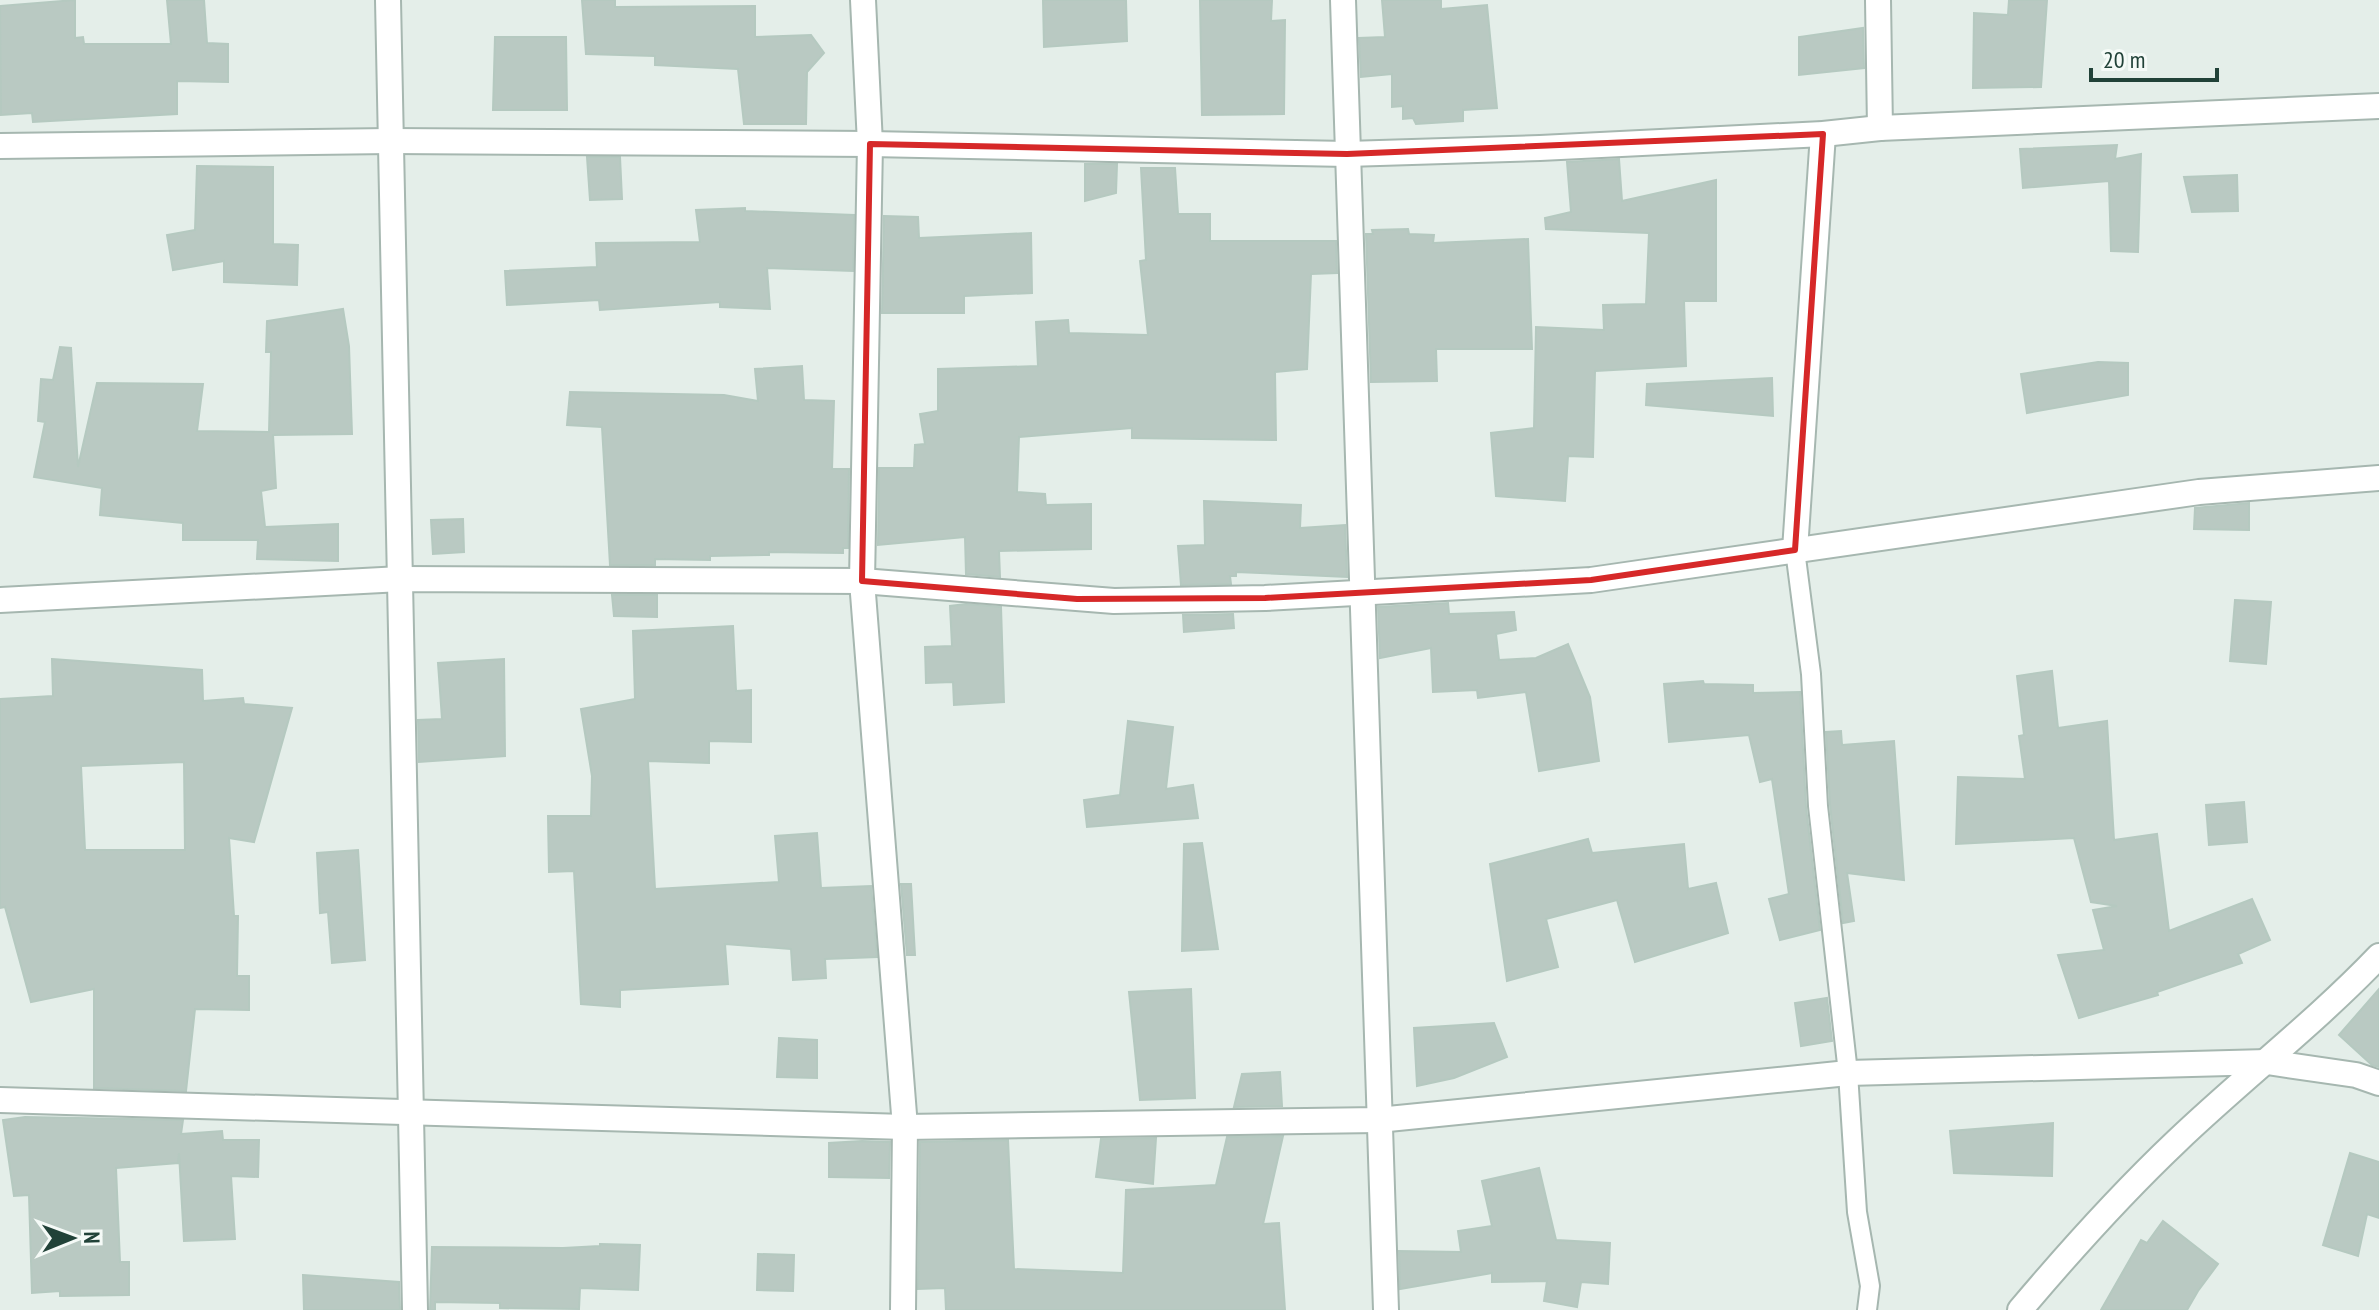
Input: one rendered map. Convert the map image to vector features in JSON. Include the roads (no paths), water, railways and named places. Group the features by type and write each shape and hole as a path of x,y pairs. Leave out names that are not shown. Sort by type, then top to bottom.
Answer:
{"street":[{"path":"388,0 415,1310"},
{"path":"863,0 870,144 862,581 905,1127 903,1310"},
{"path":"1343,0 1386,1310"},
{"path":"1878,0 1880,128"},
{"path":"0,146 390,141 870,144 1347,154 1540,148 1823,134 1880,128 2379,106"},
{"path":"1795,550 1823,134"},
{"path":"0,600 401,579 862,581 1114,601 1265,598 1591,580 2199,492 2379,478"},
{"path":"2020,1310 2070,1251 2177,1141 2345,992 2379,956"},
{"path":"0,1100 905,1127 1378,1120 1848,1073 2267,1062 2356,1075 2379,1083"}],"lane":[{"path":"1795,550 1811,674 1821,846 1848,1073 1857,1212 1870,1286 1867,1310"}]}
